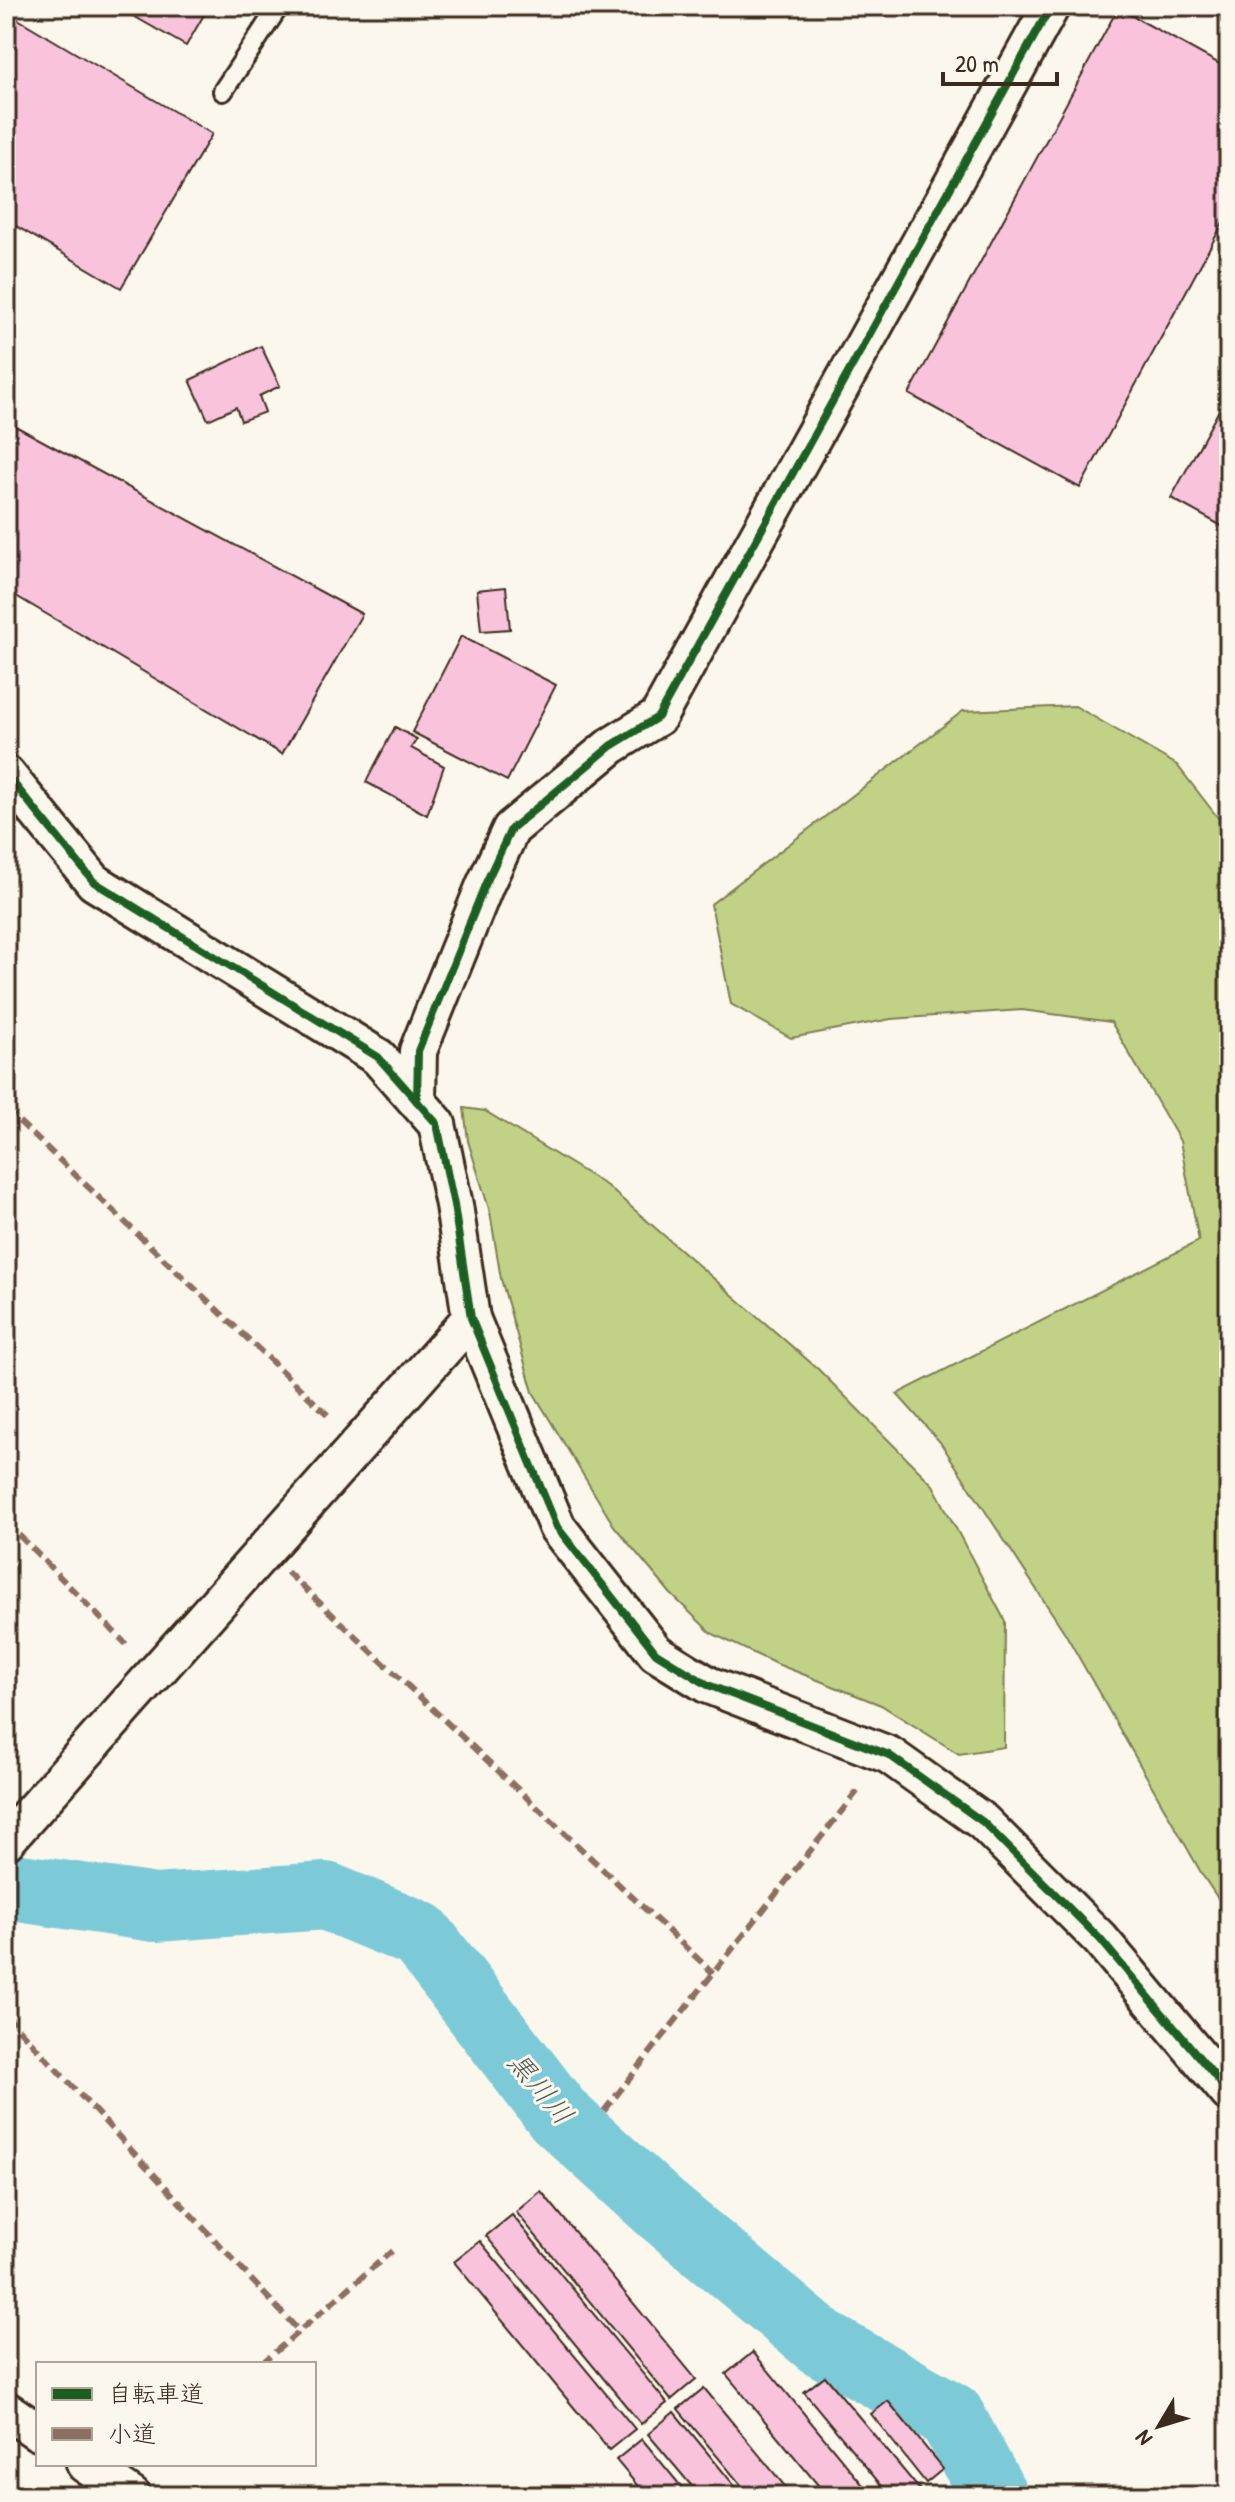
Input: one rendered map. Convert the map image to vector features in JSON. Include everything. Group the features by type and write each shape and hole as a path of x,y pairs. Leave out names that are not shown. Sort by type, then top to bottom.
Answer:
{"street":[{"path":"417,1101 418,1051 511,829 611,746 658,717 1051,6"},
{"path":"6,774 94,882 378,1057 437,1124 454,1205 471,1318 557,1527 656,1653 708,1685 889,1755 983,1822 1100,1939 1229,2093"},
{"path":"6,1841 471,1318"},
{"path":"6,2410 36,2431"},
{"path":"88,2466 132,2496"}],"lane":[{"path":"223,91 279,6"}],"green space":[{"path":"1075,706 1177,765 1229,832 1229,1915 1203,1876 1065,1633 940,1442 897,1394 1199,1241 1180,1141 1111,1022 1022,1010 891,1019 791,1038 731,1004 711,904 963,711"},
{"path":"464,1108 485,1111 607,1186 818,1369 933,1485 1005,1621 1004,1747 959,1754 881,1705 772,1662 711,1633 670,1593 614,1526 533,1392 501,1279 490,1212 468,1141"}],"building":[{"path":"116,6 209,6 186,46"},
{"path":"1118,8 1229,69 1229,212 1080,488 909,394"},
{"path":"6,12 212,134 121,288 6,220"},
{"path":"261,346 280,386 259,396 265,412 241,421 236,407 208,420 190,380"},
{"path":"1229,392 1229,530 1171,498"},
{"path":"6,421 362,614 282,754 6,590"},
{"path":"506,587 510,629 481,631 477,590"},
{"path":"461,636 556,685 507,781 412,732"},
{"path":"395,727 417,739 411,748 444,766 427,815 366,782"},
{"path":"541,2191 696,2379 671,2400 516,2212"},
{"path":"512,2215 667,2403 641,2424 486,2236"},
{"path":"480,2241 635,2429 609,2450 454,2262"},
{"path":"753,2352 872,2496 827,2496 726,2374"},
{"path":"825,2376 925,2496 890,2496 804,2392"},
{"path":"704,2388 793,2496 750,2496 678,2409"},
{"path":"888,2401 943,2469 926,2483 871,2414"},
{"path":"674,2412 743,2496 700,2496 648,2434"},
{"path":"642,2439 689,2496 646,2496 616,2460"}],"waterway":[{"name":"黒川川","path":"6,1886 155,1908 326,1896 420,1935 559,2116 661,2209 820,2342 951,2416 994,2496"}],"marked path":[{"path":"6,1109 329,1416"},
{"path":"6,1522 126,1644"},
{"path":"287,1572 713,1973"},
{"path":"604,2111 860,1788"},
{"path":"6,2015 299,2331"},
{"path":"263,2362 392,2251"}],"cycle path":[{"path":"417,1101 418,1051 511,829 611,746 658,717 1051,6"},
{"path":"6,774 94,882 378,1057 437,1124 454,1205 471,1318 557,1527 656,1653 708,1685 889,1755 983,1822 1100,1939 1229,2093"}]}
